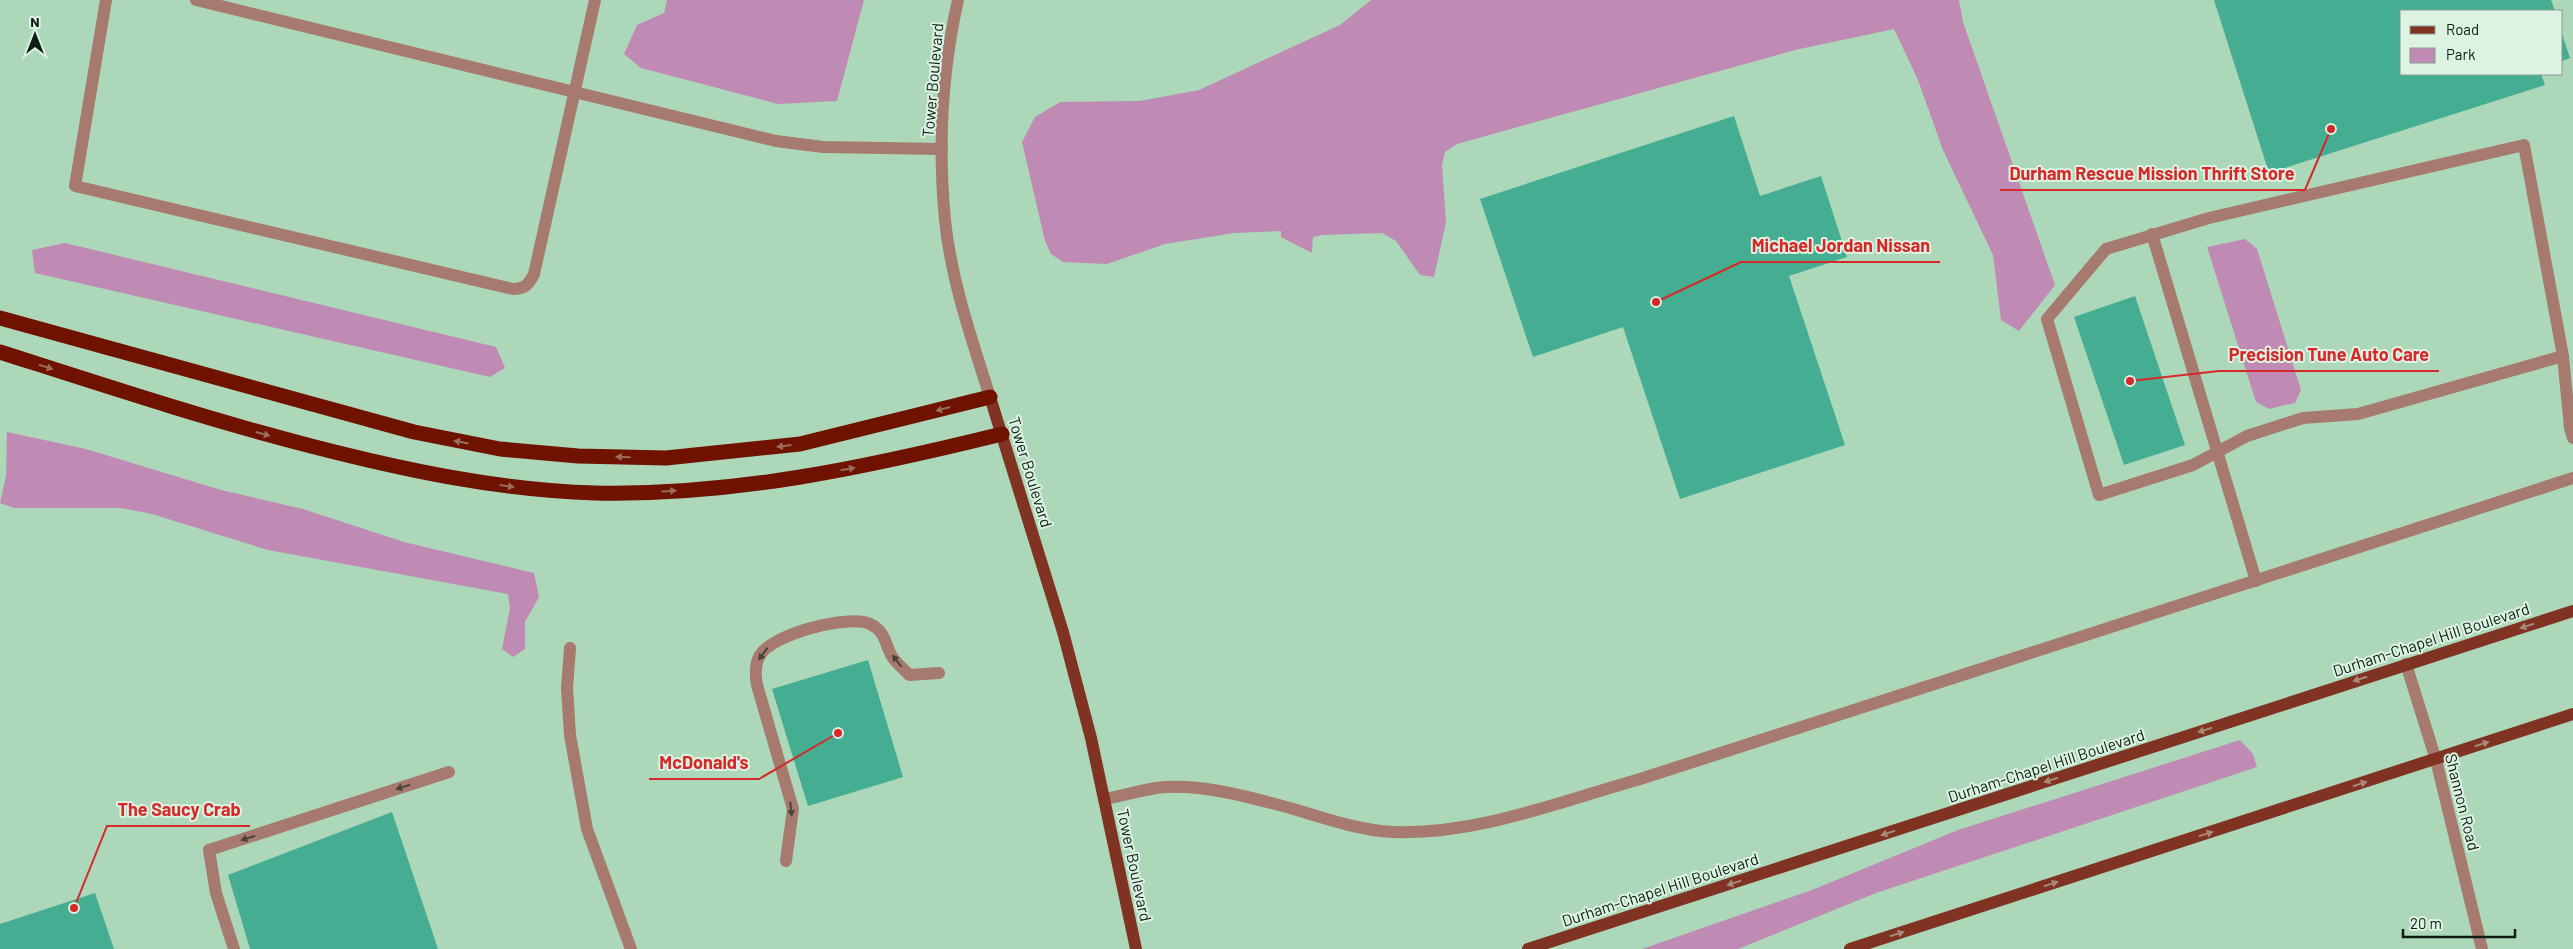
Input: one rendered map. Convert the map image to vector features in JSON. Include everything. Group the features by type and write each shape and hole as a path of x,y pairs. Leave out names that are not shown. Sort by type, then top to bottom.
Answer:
{"highway":[{"path":"0,318 414,432 500,449 578,456 666,458 800,444 990,397"},
{"path":"0,352 216,421 380,464 447,478 519,488 594,493 724,488 784,481 860,467 1002,434"}],"main road":[{"name":"Tower Boulevard","path":"990,397 1063,632 1104,799 1136,949"},
{"name":"Durham-Chapel Hill Boulevard","path":"1528,949 2573,611"},
{"path":"1850,949 2573,714"}],"street":[{"path":"106,0 75,186 513,289 521,289 529,283 534,274 595,0"},
{"path":"196,0 776,141 823,147 942,149"},
{"name":"Tower Boulevard","path":"958,0 945,85 942,149 945,221 954,270 990,397"},
{"path":"2563,356 2358,414 2303,418 2247,436 2193,465 2099,494 2047,319 2106,249 2209,218 2524,145 2563,356 2570,428 2573,438"},
{"path":"2152,234 2256,581"},
{"path":"1104,799 1156,788 1181,788 1225,793 1349,825 1392,832 1434,831 1482,824 1637,780 2573,478"},
{"path":"786,861 793,809 756,685 755,672 760,655 771,644 787,636 838,621 870,624 885,636 893,658 909,675 939,673"},
{"path":"570,648 567,688 570,736 587,829 631,949"},
{"name":"Shannon Road","path":"2406,664 2436,760 2482,949"},
{"path":"234,949 216,893 209,850 449,772"}],"green space":[{"path":"667,0 864,0 837,101 778,104 641,68 624,54 637,25 664,13"},
{"path":"1371,0 1959,0 1963,22 2055,285 2019,331 2001,320 1993,255 1943,150 1918,80 1894,29 1795,50 1457,144 1445,152 1442,165 1446,222 1434,277 1420,275 1396,241 1382,233 1313,237 1312,253 1281,237 1281,231 1234,233 1165,244 1107,264 1063,262 1051,254 1045,241 1022,142 1035,117 1060,102 1140,101 1199,90 1340,25"},
{"path":"2245,239 2257,249 2301,390 2295,403 2269,409 2256,402 2207,247"},
{"path":"65,243 496,347 505,368 490,377 35,273 32,250"},
{"path":"7,432 86,449 221,490 303,509 404,542 534,573 539,597 525,622 525,649 513,657 502,649 510,608 508,594 268,550 152,514 121,508 14,508 0,503 6,476"},
{"path":"2240,740 2253,754 2257,767 1876,893 1738,949 1642,949 1812,890 1958,830"}],"building":[{"path":"2214,0 2551,0 2555,10 2400,10 2400,75 2541,75 2545,85 2269,173"},
{"path":"2563,37 2570,58 2563,61"},
{"path":"1734,116 1760,196 1821,176 1847,257 1789,276 1845,445 1680,499 1623,327 1533,357 1480,199"},
{"path":"2135,296 2185,445 2124,465 2074,317"},
{"path":"868,660 903,777 808,806 772,689"},
{"path":"392,812 438,949 250,949 228,875"},
{"path":"95,893 114,949 0,949 0,924"}],"place":[{"name":"Durham Rescue Mission Thrift Store","path":"2331,129"},
{"name":"Michael Jordan Nissan","path":"1656,302"},
{"name":"Precision Tune Auto Care","path":"2130,381"},
{"name":"McDonald's","path":"838,733"},
{"name":"The Saucy Crab","path":"74,908"}]}
